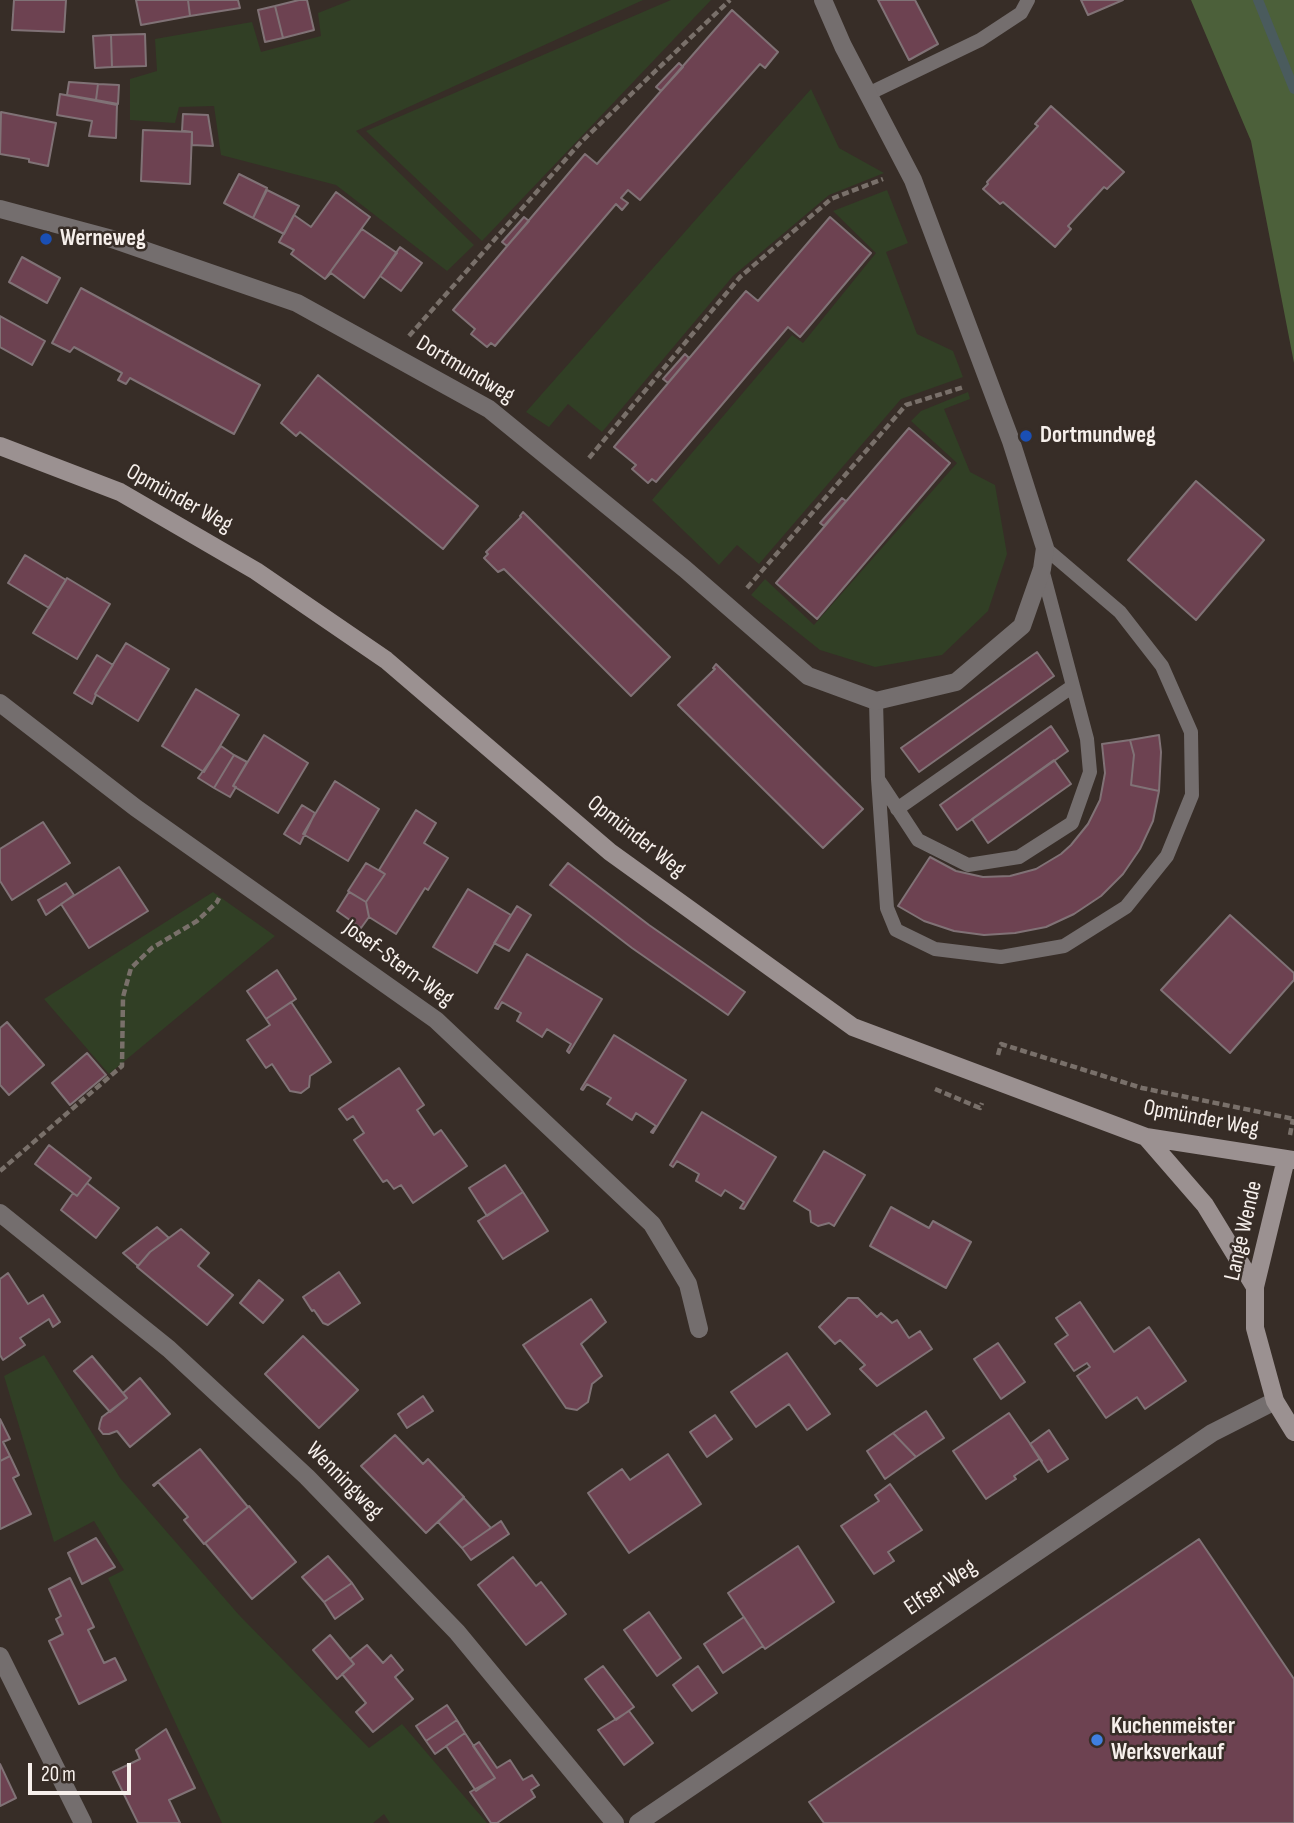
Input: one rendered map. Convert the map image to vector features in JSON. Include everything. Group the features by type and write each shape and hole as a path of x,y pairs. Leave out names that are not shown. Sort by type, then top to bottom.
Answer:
{"main road":[{"name":"Opmünder Weg","path":"0,446 120,492 256,571 386,660 610,852 853,1027 1146,1137 1290,1159"},
{"path":"1146,1137 1205,1205 1255,1287"},
{"name":"Lange Wende","path":"1290,1159 1255,1287 1255,1328 1275,1401 1294,1433"}],"street":[{"path":"823,0 843,46 908,169 1011,441 1045,548 1042,569 1022,626 956,682 876,701"},
{"name":"Dortmundweg","path":"0,209 112,239 297,303 489,409 808,676 876,701"},
{"name":"Josef-Stern-Weg","path":"0,703 227,874 436,1020 652,1224 688,1284 699,1329"},
{"name":"Wenningweg","path":"0,1213 169,1349 307,1477 457,1632 615,1823"},
{"name":"Elfser Weg","path":"638,1823 1212,1433 1275,1401"},
{"path":"0,1656 83,1823"}],"lane":[{"path":"868,94 980,40 1021,13 1028,0"},
{"path":"876,701 878,779 887,908 896,930 935,949 1001,957 1064,946 1126,907 1167,856 1192,794 1191,732 1162,666 1120,612 1045,548"},
{"path":"878,779 918,840 968,865 1019,858 1073,822 1090,772 1087,739 1042,569"},
{"path":"897,809 1073,686"}],"path":[{"path":"392,355 580,142 730,0"},
{"path":"574,478 601,441 740,277 831,198 908,169"},
{"path":"730,608 906,405 988,380"},
{"path":"0,1171 122,1066 123,997 131,968 152,948 197,921 217,902 227,874"}],"green space":[{"path":"351,0 643,0 356,131 474,245 447,271 336,185 221,155 214,106 179,107 175,123 130,120 130,79 157,71 155,39 252,22 261,52 321,36 318,13"},
{"path":"671,0 711,0 482,241 366,131"},
{"path":"1191,0 1294,0 1294,363 1251,141"},
{"path":"811,89 839,148 884,173 829,195 733,276 602,432 568,404 549,427 526,412"},
{"path":"887,190 908,243 886,252 917,334 953,351 963,377 901,399 759,564 737,545 719,565 652,500 792,335 803,343 876,253 833,211"},
{"path":"968,392 970,399 944,409 970,472 995,485 1007,554 988,611 942,655 875,667 820,650 751,595 765,579 814,625 957,463 911,421 921,411"},
{"path":"213,892 275,936 109,1074 44,999"},
{"path":"44,1355 120,1478 239,1615 369,1748 402,1724 487,1823 390,1823 384,1814 373,1823 222,1823 108,1578 124,1570 94,1521 54,1542 4,1376"}],"building":[{"path":"14,0 66,0 64,32 12,30"},
{"path":"136,0 188,0 190,16 141,25"},
{"path":"188,0 238,0 240,8 190,16"},
{"path":"307,0 314,30 283,38 275,6"},
{"path":"878,0 915,0 938,44 909,60"},
{"path":"1081,0 1123,0 1088,15"},
{"path":"275,6 283,38 265,42 258,10"},
{"path":"732,10 778,52 765,68 760,64 640,200 628,190 621,198 628,203 622,210 616,204 495,346 491,343 487,347 471,334 475,329 453,310 585,154 597,164"},
{"path":"145,34 146,66 112,67 111,35"},
{"path":"111,35 112,67 95,68 93,36"},
{"path":"679,63 683,67 661,91 656,87"},
{"path":"69,82 98,84 96,100 67,95"},
{"path":"98,84 119,85 118,104 96,100"},
{"path":"60,94 117,105 116,138 89,136 92,121 57,115"},
{"path":"1051,106 1124,172 1107,189 1104,187 1068,226 1071,229 1055,247 1003,202 1000,204 983,189 1038,126 1035,124"},
{"path":"1,112 56,123 48,166 29,162 29,159 0,154"},
{"path":"183,114 208,115 213,146 192,145 192,132 182,131"},
{"path":"143,130 192,132 190,184 141,181"},
{"path":"239,174 267,188 253,218 224,203"},
{"path":"267,190 299,206 284,234 253,218"},
{"path":"336,192 370,217 325,279 291,254 294,250 279,242 294,215 311,227"},
{"path":"524,217 529,221 507,246 502,242"},
{"path":"830,217 871,253 800,337 788,327 656,482 652,479 648,483 632,469 636,465 614,447 746,291 758,301"},
{"path":"362,229 397,253 364,298 331,273 325,279"},
{"path":"400,247 422,263 401,291 380,276"},
{"path":"22,257 60,278 47,303 9,282"},
{"path":"81,288 260,385 234,434 130,378 126,384 118,380 122,373 74,347 70,352 52,343"},
{"path":"0,316 45,341 32,365 0,347"},
{"path":"685,354 689,358 668,383 663,379"},
{"path":"318,375 478,506 443,549 300,432 296,436 281,423"},
{"path":"909,428 950,463 817,619 776,583"},
{"path":"1196,481 1264,540 1196,620 1128,560"},
{"path":"842,498 846,501 824,526 820,523"},
{"path":"523,512 670,657 631,696 504,569 498,572 484,558 488,554 486,552"},
{"path":"25,555 66,580 49,608 8,583"},
{"path":"67,578 110,604 77,659 33,633"},
{"path":"126,643 169,669 138,721 95,694"},
{"path":"1037,652 1054,676 919,772 901,748"},
{"path":"97,655 113,665 92,704 74,693"},
{"path":"716,664 863,809 823,848 678,705 715,669 713,668"},
{"path":"196,689 239,715 204,772 162,746"},
{"path":"1051,726 1068,751 957,830 940,805"},
{"path":"264,735 308,763 278,813 233,786"},
{"path":"1159,735 1159,791 1131,785 1134,755 1130,740"},
{"path":"1130,740 1134,755 1131,785 1159,791 1153,821 1140,849 1123,874 1101,896 1074,914 1046,927 984,935 954,931 924,921 898,906 930,857 956,871 983,877 1010,876 1036,869 1061,854 1088,824 1100,800 1105,773 1102,744"},
{"path":"221,746 234,755 214,788 198,778"},
{"path":"234,755 247,762 233,786 236,787 230,797 214,788"},
{"path":"1054,760 1071,784 988,843 972,819"},
{"path":"335,781 379,809 348,861 303,834"},
{"path":"302,805 315,813 300,844 284,834"},
{"path":"416,810 436,823 424,843 448,858 396,934 369,917 366,902 385,874 379,870"},
{"path":"43,822 70,863 12,900 0,881 0,849"},
{"path":"366,863 385,874 366,902 348,891"},
{"path":"568,863 649,925 745,992 728,1015 632,948 550,885"},
{"path":"119,867 148,911 89,948 61,904"},
{"path":"66,883 74,895 46,915 38,900"},
{"path":"468,889 511,915 477,973 433,947"},
{"path":"349,892 366,902 369,917 361,928 337,911"},
{"path":"517,906 531,915 509,951 494,943"},
{"path":"1230,915 1294,973 1294,980 1230,1053 1161,990"},
{"path":"527,954 602,999 569,1053 567,1051 571,1044 547,1029 542,1037 517,1021 521,1013 502,1002 498,1009 495,1008"},
{"path":"277,970 296,999 266,1019 247,991"},
{"path":"291,1002 331,1062 310,1076 309,1087 301,1093 290,1091 272,1064 266,1068 247,1040 270,1025 266,1019"},
{"path":"7,1022 44,1065 9,1095 0,1085 0,1028"},
{"path":"614,1035 686,1080 653,1133 651,1132 656,1126 636,1113 632,1120 607,1104 611,1098 587,1084 581,1089"},
{"path":"87,1053 106,1075 70,1105 52,1083"},
{"path":"399,1068 424,1105 417,1110 434,1135 441,1130 467,1166 413,1203 401,1185 394,1189 387,1180 383,1182 354,1140 364,1133 353,1116 347,1120 339,1109"},
{"path":"702,1112 776,1157 744,1209 740,1208 744,1202 725,1190 721,1196 696,1181 699,1174 677,1161 673,1167 670,1165"},
{"path":"49,1145 91,1178 77,1196 35,1164"},
{"path":"824,1151 865,1175 834,1226 829,1223 818,1226 811,1222 810,1211 794,1201"},
{"path":"505,1165 523,1192 487,1216 469,1188"},
{"path":"87,1183 119,1208 96,1238 61,1210 73,1193 77,1196"},
{"path":"523,1192 548,1231 503,1259 478,1221"},
{"path":"891,1207 929,1228 933,1221 971,1242 946,1288 870,1246"},
{"path":"157,1227 169,1238 150,1252 138,1266 123,1253"},
{"path":"181,1229 209,1253 198,1266 233,1295 207,1325 137,1267 150,1252"},
{"path":"339,1272 360,1303 328,1325 312,1311 303,1297"},
{"path":"8,1273 28,1304 43,1295 60,1322 53,1327 49,1319 20,1338 25,1345 3,1360 0,1355 0,1279"},
{"path":"259,1280 283,1300 263,1323 240,1303"},
{"path":"848,1298 858,1298 877,1317 881,1313 892,1323 897,1320 909,1338 920,1331 932,1349 877,1386 860,1369 865,1365 840,1340 835,1344 819,1327"},
{"path":"591,1299 606,1322 581,1344 602,1376 592,1384 588,1402 577,1410 566,1408 523,1345"},
{"path":"1080,1302 1114,1352 1149,1327 1186,1381 1145,1409 1137,1397 1106,1418 1077,1376 1090,1367 1087,1363 1074,1371 1055,1344 1068,1335 1056,1318"},
{"path":"303,1336 358,1390 319,1428 265,1374"},
{"path":"998,1343 1025,1382 1001,1399 974,1359"},
{"path":"787,1353 830,1414 807,1430 789,1404 756,1427 731,1392"},
{"path":"92,1356 127,1398 110,1412 74,1371"},
{"path":"140,1378 170,1414 130,1447 117,1431 103,1434 99,1429 102,1417 127,1398 123,1393"},
{"path":"423,1396 433,1411 407,1428 398,1414"},
{"path":"926,1411 944,1438 916,1457 893,1433"},
{"path":"1009,1413 1042,1461 1039,1459 1014,1476 1016,1479 986,1499 953,1451"},
{"path":"715,1415 732,1439 707,1457 690,1432"},
{"path":"0,1419 10,1439 3,1442 10,1456 0,1461"},
{"path":"1049,1430 1068,1459 1048,1472 1030,1444"},
{"path":"893,1433 916,1457 885,1479 867,1451"},
{"path":"395,1435 423,1464 428,1459 464,1497 426,1533 361,1466"},
{"path":"200,1449 248,1507 204,1544 184,1520 188,1517 158,1482 153,1485"},
{"path":"668,1454 701,1504 629,1553 588,1493 622,1469 630,1480"},
{"path":"10,1456 19,1475 13,1478 31,1514 0,1529 0,1461"},
{"path":"890,1484 922,1530 888,1552 894,1561 874,1574 841,1526 879,1501 875,1495"},
{"path":"464,1498 491,1528 462,1548 438,1522"},
{"path":"249,1506 296,1562 252,1599 205,1543"},
{"path":"501,1521 509,1534 471,1560 462,1548"},
{"path":"96,1538 115,1567 82,1584 68,1553"},
{"name":"Kuchenmeister Werksverkauf","path":"1199,1539 1294,1679 1294,1823 824,1823 809,1802"},
{"path":"798,1546 834,1602 765,1649 728,1593"},
{"path":"328,1556 352,1583 324,1602 302,1577"},
{"path":"513,1557 536,1586 541,1582 566,1614 526,1645 478,1585"},
{"path":"70,1578 94,1627 88,1630 104,1663 115,1658 126,1680 79,1704 49,1641 63,1634 56,1619 61,1616 49,1589"},
{"path":"352,1583 363,1599 335,1619 324,1602"},
{"path":"649,1612 681,1658 657,1676 624,1630"},
{"path":"744,1617 763,1646 723,1673 704,1644"},
{"path":"330,1635 354,1664 337,1679 313,1650"},
{"path":"367,1645 383,1663 391,1655 403,1670 395,1677 413,1699 373,1732 356,1712 366,1703 342,1674 354,1664 350,1659"},
{"path":"603,1666 634,1707 616,1720 585,1679"},
{"path":"698,1666 717,1693 692,1711 673,1685"},
{"path":"447,1705 457,1720 426,1741 416,1726"},
{"path":"629,1711 653,1743 624,1765 598,1730"},
{"path":"457,1720 465,1733 435,1754 426,1741"},
{"path":"166,1729 195,1788 169,1800 180,1823 138,1823 113,1772 140,1759 136,1750"},
{"path":"465,1733 495,1778 476,1791 446,1746"},
{"path":"479,1742 497,1768 510,1760 523,1780 532,1775 539,1785 531,1790 535,1797 497,1823 491,1823 470,1792 495,1778 473,1746"},
{"path":"0,1764 16,1798 0,1806"}],"waterway":[{"path":"1258,0 1294,89"}],"place":[{"name":"Werneweg","path":"46,239"},
{"name":"Dortmundweg","path":"1026,436"},
{"name":"Kuchenmeister Werksverkauf","path":"1097,1740"}]}
